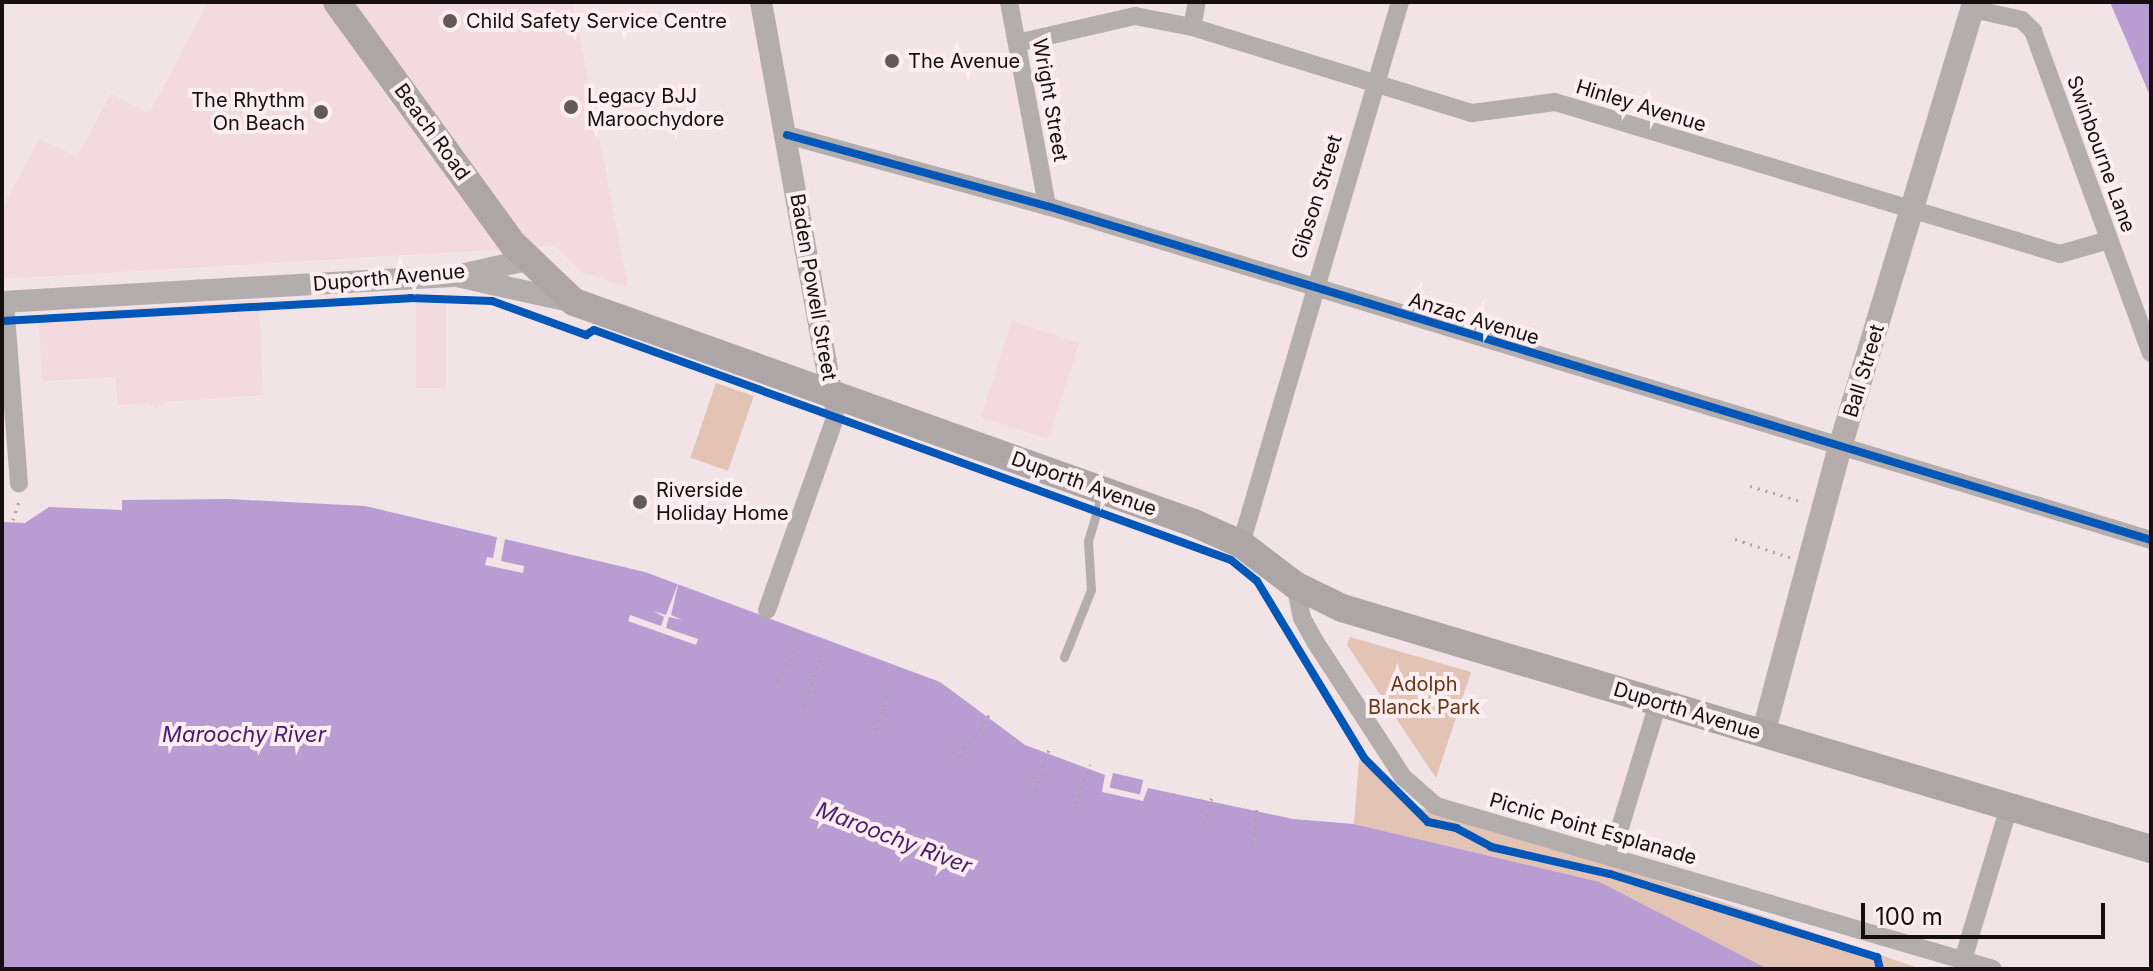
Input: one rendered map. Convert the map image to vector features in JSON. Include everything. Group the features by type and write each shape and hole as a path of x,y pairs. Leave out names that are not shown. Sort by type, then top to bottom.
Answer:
{"main road":[{"name":"Beach Road","path":"337,2 527,260"},
{"name":"Ball Street","path":"1763,734 1812,563 1840,447 1974,6"},
{"name":"Duporth Avenue","path":"527,260 574,302 1103,491 1241,544 1295,585 1342,608 2151,849"}],"street":[{"name":"Baden Powell Street","path":"761,2 835,418 767,610"},
{"name":"Wright Street","path":"1009,2 1047,206"},
{"path":"1192,27 1197,2"},
{"name":"Gibson Street","path":"1241,544 1400,2"},
{"name":"Swinbourne Lane","path":"1974,6 2022,20 2033,31 2151,353"},
{"name":"Hinley Avenue","path":"1017,43 1135,16 1192,27 1373,86 1472,113 1555,102 2060,254 2109,240"},
{"name":"Anzac Avenue","path":"787,135 1047,206 2151,540"},
{"name":"Duporth Avenue","path":"4,302 456,276 527,260"},
{"path":"456,276 574,302"},
{"path":"4,302 19,483"},
{"name":"Picnic Point Esplanade","path":"1295,585 1302,618 1316,643 1403,777 1436,806 1993,969"},
{"path":"1611,857 1658,703"},
{"path":"1963,960 2009,807"}],"lane":[{"path":"1064,657 1091,590 1088,541 1103,491"}],"path":[{"path":"13,520 21,498 19,483"},
{"path":"1750,486 1826,509"},
{"path":"1735,539 1812,563"},
{"path":"778,681 796,648"},
{"path":"804,707 820,657"},
{"path":"876,729 894,678"},
{"path":"953,751 960,756 989,715"},
{"path":"1035,790 1049,749"},
{"path":"1076,803 1090,764"},
{"path":"1204,823 1212,796"},
{"path":"1253,843 1257,807"}],"shaded area":[{"path":"208,2 573,2 628,287 581,272 555,246 2,279 2,209 39,139 77,157 111,94 149,114"},
{"path":"259,300 263,395 164,402 156,409 149,403 118,405 115,377 42,381 39,322 48,314"},
{"path":"416,301 446,301 446,388 416,388"},
{"path":"1012,321 1080,343 1048,439 981,417"}],"green space":[{"path":"716,383 754,396 728,471 690,458"},
{"name":"Adolph Blanck Park","path":"1350,637 1471,672 1436,778 1347,645"},
{"path":"1359,760 1411,805 1602,862 1922,969 1768,969 1600,882 1354,824"}],"water":[{"path":"2110,2 2151,2 2151,98"},
{"name":"Maroochy River","path":"229,499 365,506 645,572 940,682 1025,745 1105,775 1102,792 1143,801 1148,788 1293,819 1354,824 1600,882 1768,969 2,969 2,522 25,523 49,507 122,510 122,500"},
{"path":"1113,773 1143,780 1140,795 1110,788"}],"pier":[{"path":"498,532 506,534 501,561 524,566 523,573 485,565 487,557 493,558"},
{"path":"679,581 671,615 683,620 669,617 666,628 698,639 696,645 628,621 630,615 661,626 664,617 653,611 666,615"}],"cycle path":[{"path":"787,135 1047,206 2151,540"},
{"path":"2,321 410,298 492,301 586,335 594,330 1231,560 1257,581 1365,759 1428,822 1456,828 1491,847 1610,874 1877,957 1880,969"}],"place":[{"name":"Child Safety Service Centre","path":"450,21"},
{"name":"The Avenue","path":"892,61"},
{"name":"Legacy BJJ Maroochydore","path":"571,107"},
{"name":"The Rhythm On Beach","path":"321,112"},
{"name":"Riverside Holiday Home","path":"640,502"}]}
